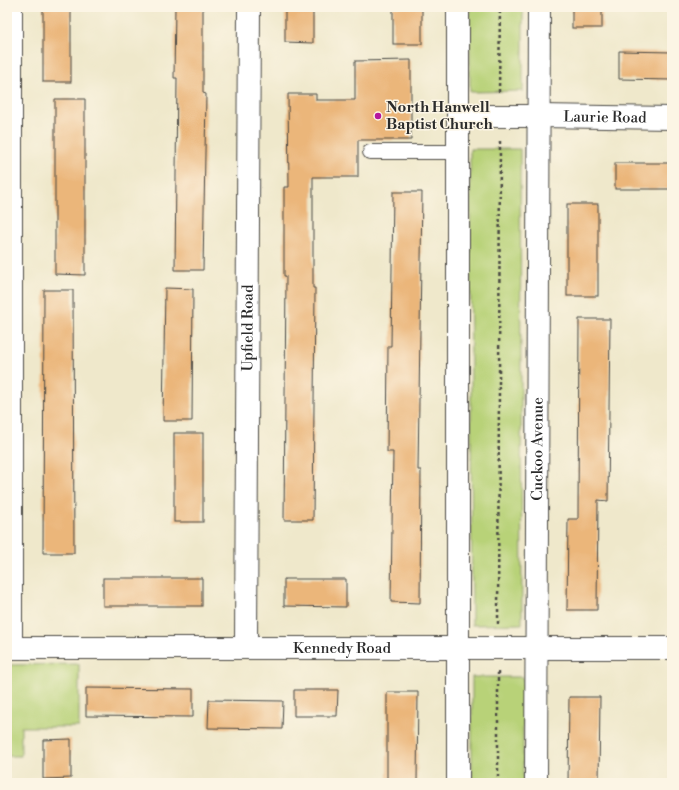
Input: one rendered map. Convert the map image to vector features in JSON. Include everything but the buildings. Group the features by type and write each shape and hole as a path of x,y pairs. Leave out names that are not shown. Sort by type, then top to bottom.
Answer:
{"street":[{"name":"Kennedy Road","path":"11,7 11,648 672,648"},
{"name":"Upfield Road","path":"246,648 249,7"},
{"path":"458,7 458,783"},
{"name":"Cuckoo Avenue","path":"536,783 539,7"},
{"path":"458,116 539,116"},
{"name":"Laurie Road","path":"539,116 672,118"}],"lane":[{"path":"370,152 458,152"}],"path":[{"path":"499,94 500,7"},
{"path":"498,626 500,138"},
{"path":"498,668 498,783"}],"green space":[{"path":"470,7 523,7 523,91 470,92"},
{"path":"470,149 520,149 522,624 472,625"},
{"path":"79,664 79,727 21,727 21,756 7,756 7,665"},
{"path":"472,677 523,677 523,783 472,783"}],"place":[{"name":"North Hanwell Baptist Church","path":"378,116"}]}
